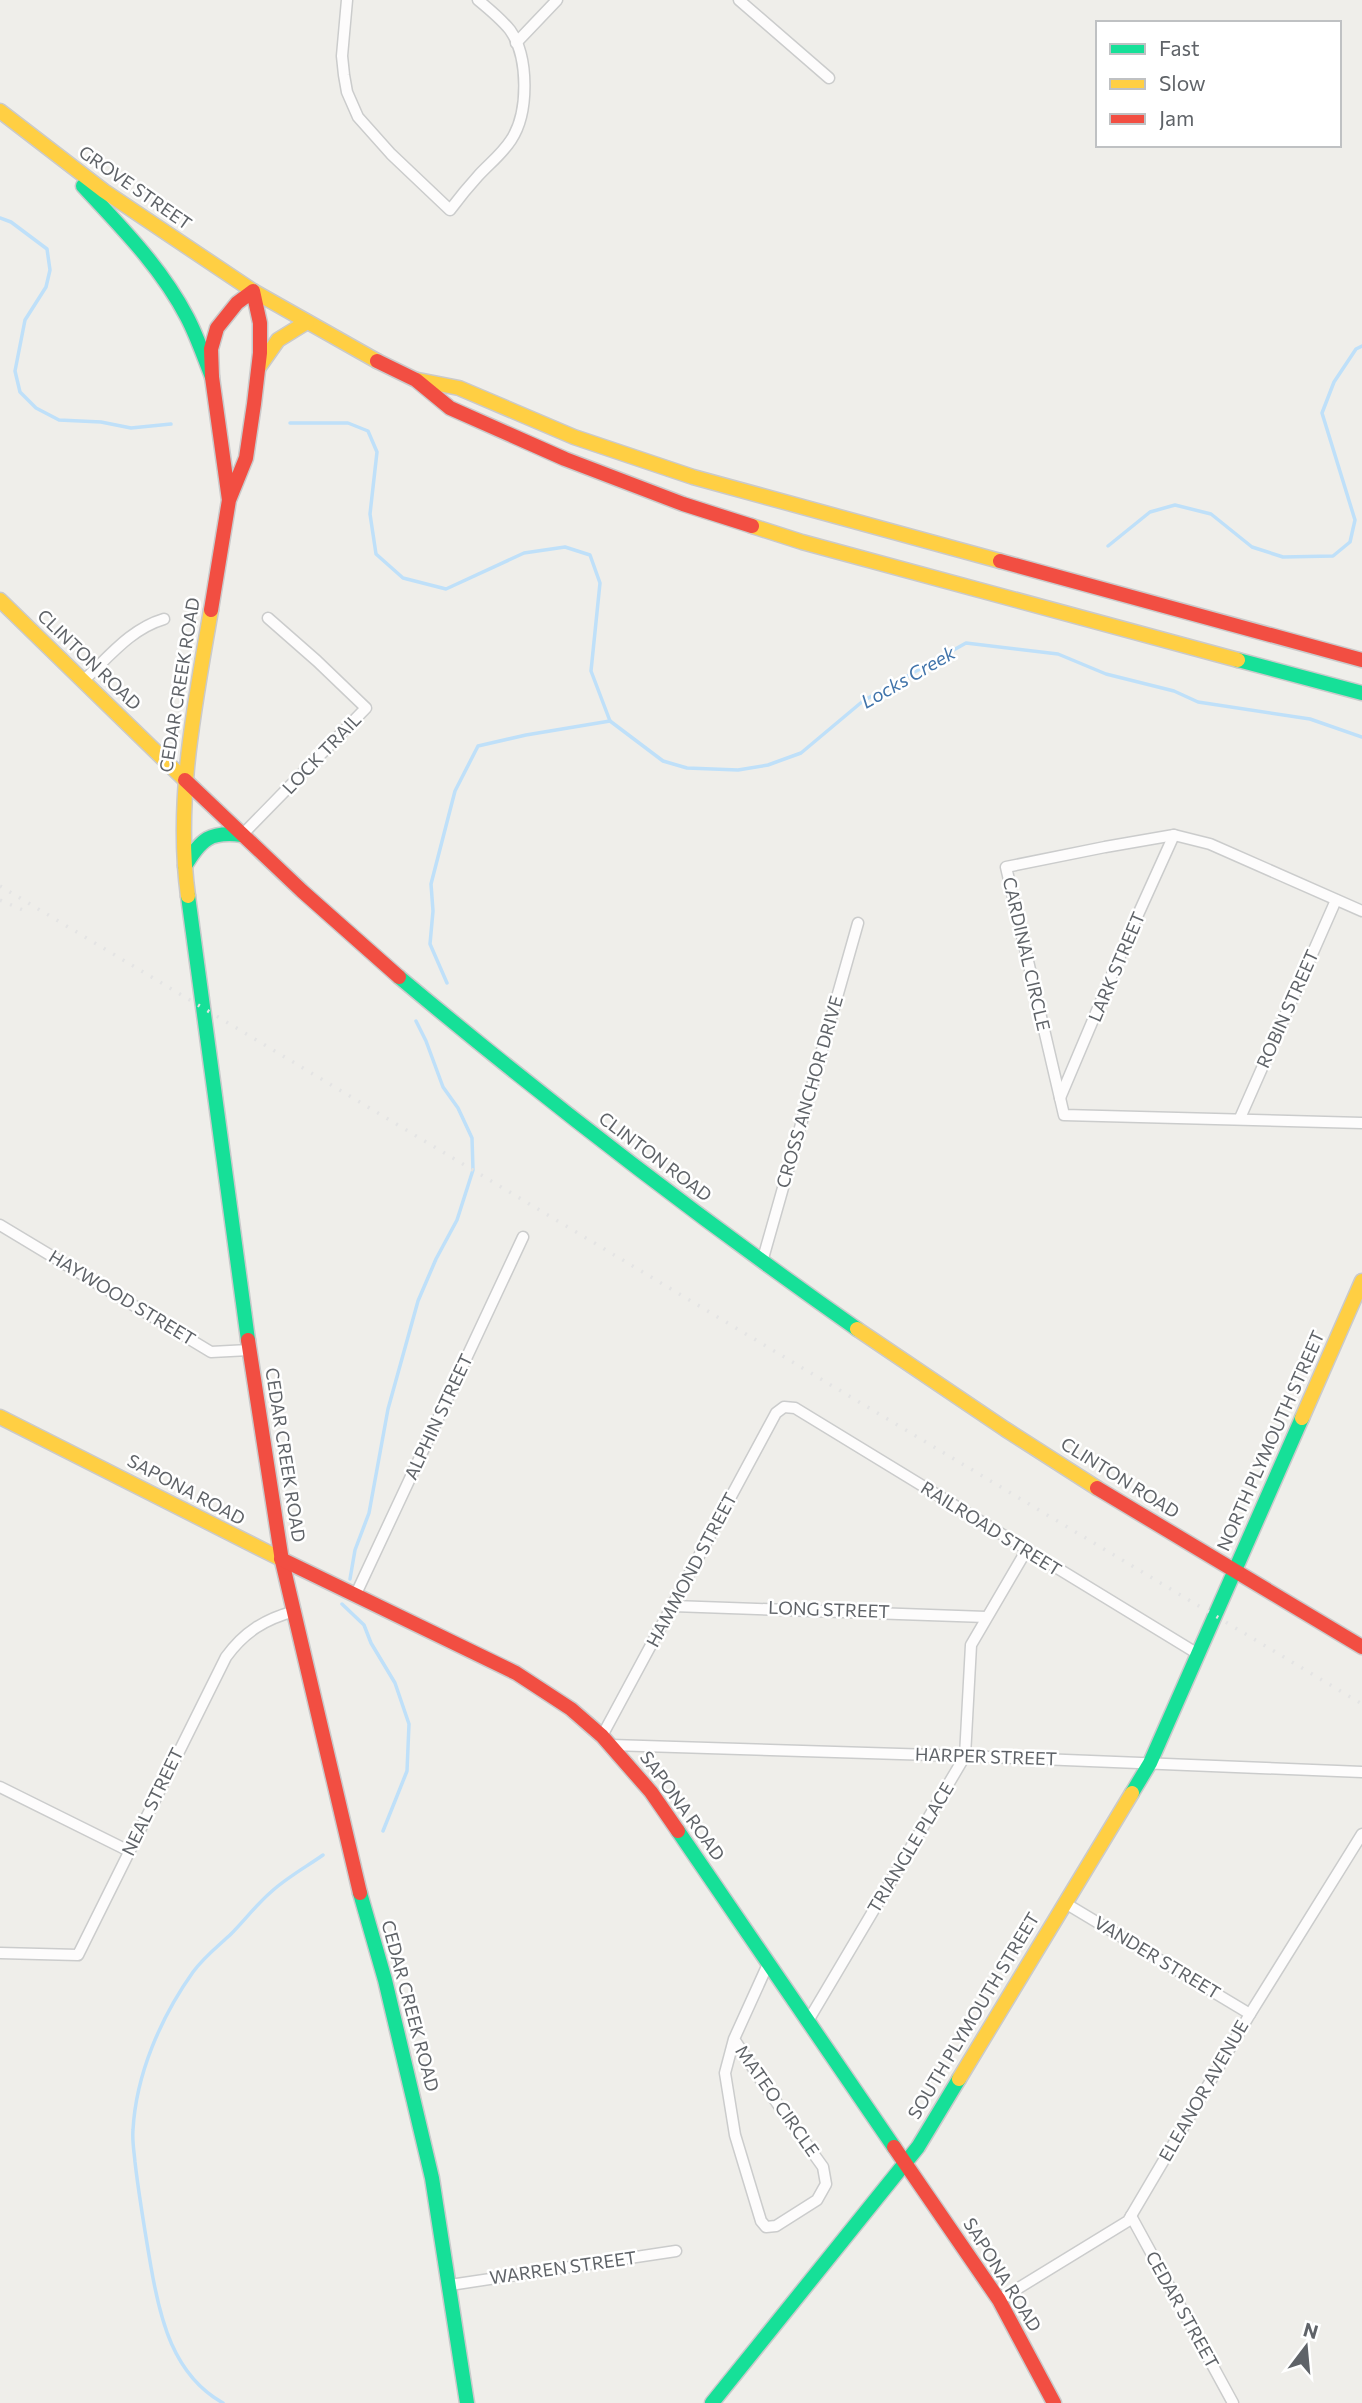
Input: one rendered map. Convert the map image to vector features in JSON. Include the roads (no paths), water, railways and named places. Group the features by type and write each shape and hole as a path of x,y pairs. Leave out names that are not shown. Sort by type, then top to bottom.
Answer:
{"main road":[{"name":"GROVE STREET","path":"0,111 56,156 253,291 307,323 416,380"},
{"path":"56,156 170,286 194,329 212,377"},
{"name":"CEDAR CREEK ROAD","path":"229,500 212,377 211,349 214,335 237,303 253,291 260,323 259,368 246,458 229,500 195,702 185,780 184,866 249,1350 282,1561 358,1885 385,1980 424,2140 450,2285 467,2403"},
{"path":"259,368 269,348 279,338 307,323"},
{"path":"416,380 459,388 574,436 693,477 1362,660"},
{"path":"416,380 450,408 519,439 624,482 743,524 888,566 1362,693"},
{"name":"CLINTON ROAD","path":"0,600 316,905 491,1054 591,1133 762,1262 957,1398 1235,1572 1362,1647"},
{"path":"184,866 194,849 206,838 221,832 243,835"},
{"name":"NORTH PLYMOUTH STREET","path":"1216,1616 1362,1281"},
{"name":"SAPONA ROAD","path":"0,1417 282,1561 516,1673 571,1709 606,1740 651,1792 999,2300 1054,2403"},
{"name":"SOUTH PLYMOUTH STREET","path":"712,2403 906,2163 1150,1763 1216,1616"}],"street":[{"path":"347,0 342,55 347,92 358,117 391,154 450,210 506,148 518,127 524,96 524,78 516,43 509,30 478,0"},
{"path":"516,43 557,0"},
{"path":"739,0 828,78"},
{"name":"LOCK TRAIL","path":"243,835 366,708 268,618"},
{"path":"83,681 133,634 152,622 164,619"},
{"name":"CARDINAL CIRCLE","path":"1060,1098 1006,867 1174,835 1210,844 1362,911"},
{"name":"LARK STREET","path":"1060,1098 1174,835"},
{"name":"ROBIN STREET","path":"1240,1118 1336,900"},
{"name":"CROSS ANCHOR DRIVE","path":"762,1262 858,923"},
{"path":"1060,1098 1064,1115 1362,1123"},
{"name":"HAYWOOD STREET","path":"0,1225 211,1352 249,1350"},
{"name":"ALPHIN STREET","path":"355,1596 523,1237"},
{"name":"RAILROAD STREET","path":"784,1407 795,1408 1198,1654"},
{"name":"HAMMOND STREET","path":"606,1740 673,1606 776,1413 784,1407"},
{"name":"TRIANGLE PLACE","path":"808,2021 965,1755 971,1645 1026,1551"},
{"name":"LONG STREET","path":"673,1606 986,1617"},
{"name":"NEAL STREET","path":"0,1953 78,1955 226,1657 252,1629 274,1616 295,1611"},
{"name":"HARPER STREET","path":"606,1740 1362,1772"},
{"path":"0,1787 129,1851"},
{"name":"ELEANOR AVENUE","path":"999,2300 1128,2221 1250,2014 1362,1834"},
{"name":"VANDER STREET","path":"1065,1903 1250,2014"},
{"name":"MATEO CIRCLE","path":"734,2039 823,2167 826,2184 817,2200 776,2226 766,2227 761,2221 735,2135 725,2073 734,2039 768,1964"},
{"name":"CEDAR STREET","path":"1131,2216 1233,2403"},
{"name":"WARREN STREET","path":"450,2285 676,2251"}],"waterway":[{"name":"Locks Creek","path":"0,218 11,222 47,249 50,270 46,287 25,320 15,371 20,392 36,408 59,420 101,422 131,428 171,424"},
{"name":"Locks Creek","path":"1108,546 1150,512 1175,505 1211,514 1252,547 1283,557 1333,556 1350,542 1355,520 1322,413 1334,382 1356,349 1362,346"},
{"name":"Locks Creek","path":"290,423 348,423 368,431 377,452 370,514 376,554 403,578 446,589 524,553 565,547 590,555 600,583 591,671 610,721 663,761 687,768 738,770 768,765 801,753 863,701 966,643 1058,654 1106,674 1174,691 1198,702 1310,719 1362,737"},
{"path":"447,983 430,944 433,911 431,884 455,791 478,746 610,721"},
{"path":"350,1579 355,1550 369,1513 388,1409 418,1301 457,1220 473,1170 472,1138 458,1108 443,1087 416,1021"},
{"path":"342,1604 364,1625 371,1643 395,1683 409,1724 407,1771 383,1831"},
{"path":"223,2403 206,2391 181,2361 159,2306 138,2188 133,2138 135,2109 152,2047 181,1989 193,1972 271,1892 323,1855"}],"railway":[{"path":"0,886 1362,1704"},
{"path":"0,900 25,911"}]}
